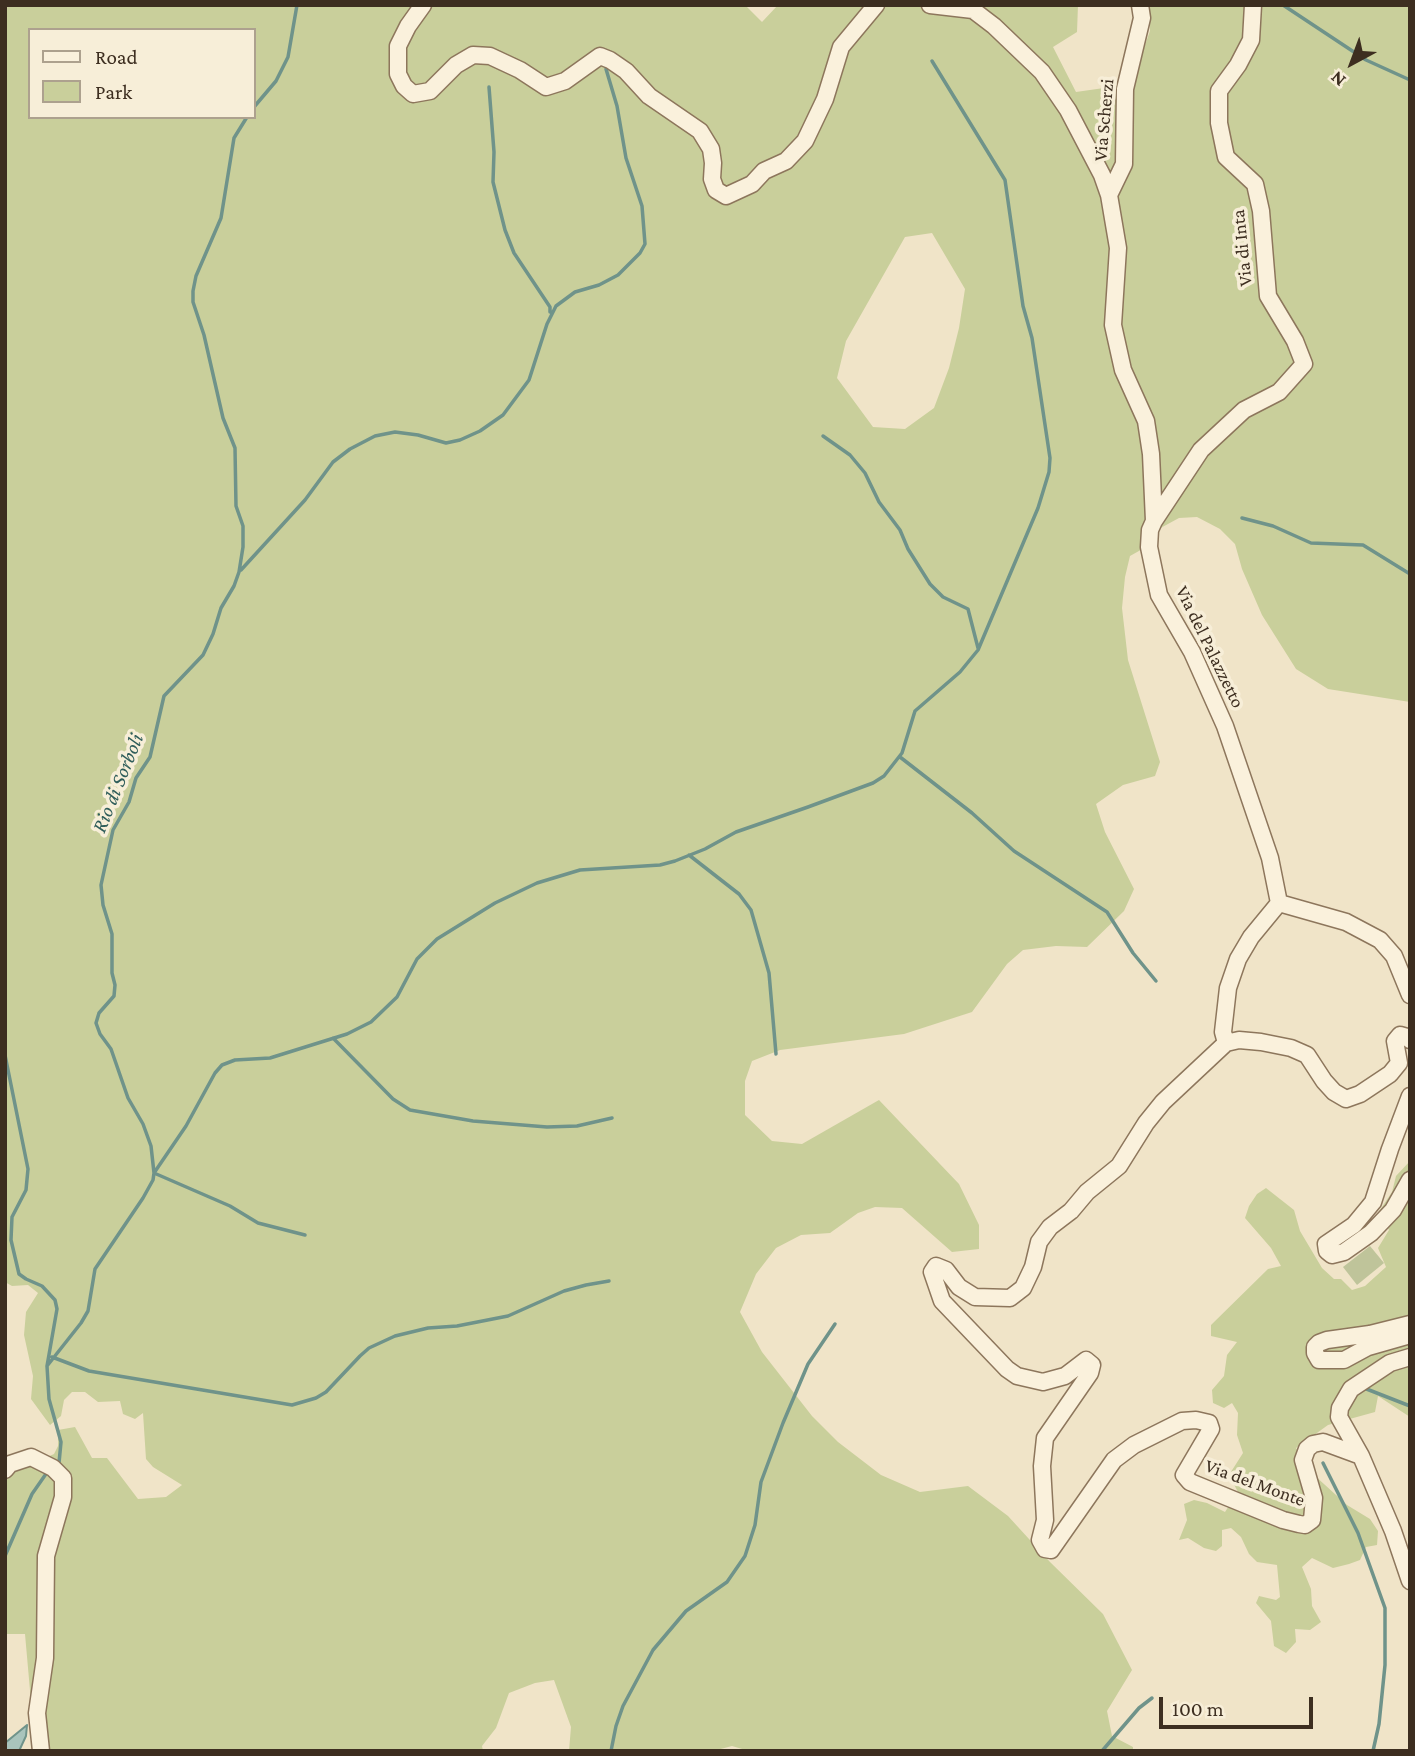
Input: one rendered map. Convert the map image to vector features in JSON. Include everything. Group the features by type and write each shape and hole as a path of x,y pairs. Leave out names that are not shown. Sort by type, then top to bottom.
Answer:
{"street":[{"path":"423,5 398,46 398,74 404,86 413,94 430,91 456,65 473,55 490,55 520,70 545,87 565,81 600,56 626,71 649,96 700,131 711,149 712,179 716,190 726,196 752,184 764,171 786,161 805,141 825,99 841,47 876,5"},
{"name":"Via del Palazzetto","path":"930,5 973,10 1042,72 1068,110 1102,175 1109,195 1118,248 1113,325 1124,370 1146,421 1151,454 1154,521 1150,530 1149,547 1159,595 1192,652 1225,726 1270,858 1279,904"},
{"name":"Via Scherzi","path":"1109,195 1124,164 1125,89 1142,18 1140,5"},
{"name":"Via di Inta","path":"1154,521 1201,450 1244,410 1279,392 1304,364 1295,341 1268,296 1261,211 1255,184 1226,157 1219,122 1219,91 1238,65 1251,40 1252,5"},
{"path":"1410,995 1394,957 1380,940 1346,922 1279,904 1251,937 1238,959 1228,988 1223,1032 1226,1043 1240,1040 1261,1042 1291,1048 1307,1055 1324,1081 1334,1092 1346,1099 1360,1094 1390,1074 1399,1063 1395,1041 1400,1035 1410,1040"},
{"name":"Via del Monte","path":"1226,1043 1163,1102 1146,1123 1119,1166 1050,1227 1039,1242 1033,1267 1023,1288 1010,1298 975,1297 959,1287 946,1270 936,1266 932,1272 942,1301 1017,1376 1044,1382 1065,1376 1086,1360 1092,1365 1090,1373 1045,1438 1042,1466 1045,1520 1040,1540 1045,1549 1051,1550 1114,1460 1134,1445 1182,1421 1209,1423 1211,1429 1184,1475 1190,1482 1272,1516 1299,1524 1306,1525 1312,1520 1314,1498 1303,1460 1307,1449 1313,1444 1323,1442 1362,1456"},
{"path":"1410,1096 1373,1202 1354,1226 1326,1244 1327,1251 1332,1255 1343,1252 1371,1233 1393,1210 1410,1181"},
{"path":"1410,1324 1370,1334 1327,1340 1315,1347 1315,1353 1319,1360 1344,1360 1368,1347 1410,1335"},
{"path":"1410,1357 1390,1363 1351,1389 1340,1408 1339,1417 1362,1456 1410,1581"},
{"path":"5,1470 10,1464 31,1457 53,1468 64,1478 63,1497 46,1556 45,1658 37,1713 41,1751"}],"green space":[{"path":"5,5 745,5 762,22 778,5 1078,5 1077,32 1053,47 1076,92 1118,86 1121,163 1105,196 1115,248 1110,326 1142,422 1147,455 1146,547 1130,556 1122,608 1128,660 1160,762 1155,776 1123,785 1096,804 1105,832 1134,889 1124,911 1087,947 1056,946 1023,950 1007,964 972,1012 904,1034 780,1050 752,1061 745,1081 745,1115 772,1141 802,1144 879,1100 959,1184 979,1225 979,1249 952,1252 902,1208 875,1207 858,1213 830,1233 801,1235 776,1248 756,1274 740,1312 762,1352 812,1416 838,1442 881,1475 920,1492 968,1486 1008,1516 1103,1614 1132,1670 1107,1711 1112,1736 1133,1747 1133,1751 749,1751 732,1746 713,1751 569,1751 571,1727 554,1680 535,1683 509,1693 496,1728 482,1746 483,1751 44,1751 49,1557 66,1497 43,1459 54,1454 58,1446 58,1430 75,1427 92,1458 107,1458 138,1499 166,1497 182,1485 153,1467 146,1459 143,1413 135,1419 123,1414 120,1401 98,1402 85,1392 72,1392 64,1400 61,1416 50,1425 31,1399 33,1376 24,1335 26,1312 38,1293 28,1285 12,1286 5,1282","holes":["932,233 965,289 949,368 934,408 905,429 873,427 837,378 846,341 905,237"]},
{"path":"1150,5 1410,5 1410,702 1328,689 1296,669 1262,615 1242,569 1235,544 1220,529 1197,517 1179,518 1155,531 1160,522 1119,325 1114,194 1129,90 1150,31"},
{"path":"1410,1161 1410,1417 1378,1396 1375,1412 1328,1425 1296,1448 1313,1474 1347,1505 1370,1519 1378,1531 1377,1545 1366,1547 1360,1560 1333,1568 1312,1558 1302,1567 1311,1589 1312,1606 1321,1622 1310,1630 1295,1629 1296,1642 1286,1653 1274,1646 1271,1621 1256,1603 1259,1596 1276,1600 1280,1597 1277,1565 1257,1562 1249,1554 1241,1537 1231,1528 1222,1530 1222,1546 1216,1551 1204,1548 1188,1538 1179,1540 1187,1520 1184,1504 1194,1500 1225,1512 1238,1492 1229,1475 1243,1453 1237,1435 1238,1413 1232,1403 1224,1408 1213,1403 1212,1390 1224,1376 1227,1355 1237,1342 1211,1336 1211,1325 1268,1269 1281,1266 1271,1248 1245,1218 1257,1194 1266,1188 1294,1210 1300,1231 1322,1268 1334,1279 1341,1279 1352,1290 1365,1286 1386,1267 1378,1248 1389,1230 1378,1213 1392,1192 1396,1176"},
{"path":"1370,1246 1384,1263 1357,1285 1343,1267"},
{"path":"27,1462 59,1480 32,1713 25,1634 5,1634 5,1477"}],"water":[{"path":"27,1725 26,1736 19,1751 5,1751 5,1743"}],"waterway":[{"name":"Rio di Sorboli","path":"256,105 276,81 288,57 297,5"},
{"path":"1283,5 1366,60 1410,80"},
{"path":"154,1173 222,1065 235,1060 270,1058 347,1034 371,1022 397,997 417,959 437,939 495,903 537,883 580,870 660,865 675,861 736,832 873,783 884,776 902,753 915,711 960,672 978,650 1038,508 1049,472 1050,458 1032,338 1023,306 1005,180 932,61"},
{"path":"241,570 305,500 333,462 350,449 375,436 395,432 446,443 460,440 480,431 503,415 529,380 547,324 556,306 575,292 599,285 618,275 640,253 645,244 642,206 626,158 617,106 606,69"},
{"path":"489,87 494,152 493,182 505,230 514,253 550,307 550,312"},
{"name":"Rio di Sorboli","path":"47,1366 88,1311 95,1269 153,1180 151,1146 143,1124 128,1098 111,1049 96,1023 99,1013 114,996 115,985 112,973 112,934 103,905 101,885 113,830 129,802 136,778 150,757 164,696 203,655 221,608 239,572 243,526 236,506 235,448 223,418 204,335 193,302 193,291 196,276 221,218 234,138 246,119"},
{"path":"823,436 850,455 865,473 879,502 900,530 908,549 930,584 943,597 968,609 978,648"},
{"path":"1242,518 1273,526 1311,543 1363,545 1410,574"},
{"path":"900,757 972,813 1014,851 1107,912 1133,953 1156,981"},
{"path":"689,855 739,894 751,910 769,973 776,1054"},
{"path":"333,1038 393,1099 410,1110 473,1121 547,1127 577,1126 612,1118"},
{"path":"5,1055 28,1169 26,1190 12,1217 11,1240 19,1274 42,1286 55,1300 57,1309 47,1366 49,1399 61,1442 59,1463"},
{"path":"154,1173 230,1206 258,1223 305,1235"},
{"path":"52,1357 89,1371 292,1405 326,1392 369,1348 395,1336 428,1328 457,1326 508,1316 564,1291 609,1281"},
{"path":"611,1751 623,1706 653,1650 686,1611 727,1582 745,1556 755,1525 761,1482 783,1423 808,1364 835,1324"},
{"path":"1364,1388 1410,1406"},
{"path":"1323,1463 1358,1533 1385,1608 1385,1665 1379,1724 1373,1751"},
{"path":"5,1556 32,1494 48,1471"},
{"path":"1102,1751 1139,1708 1152,1698"}]}
